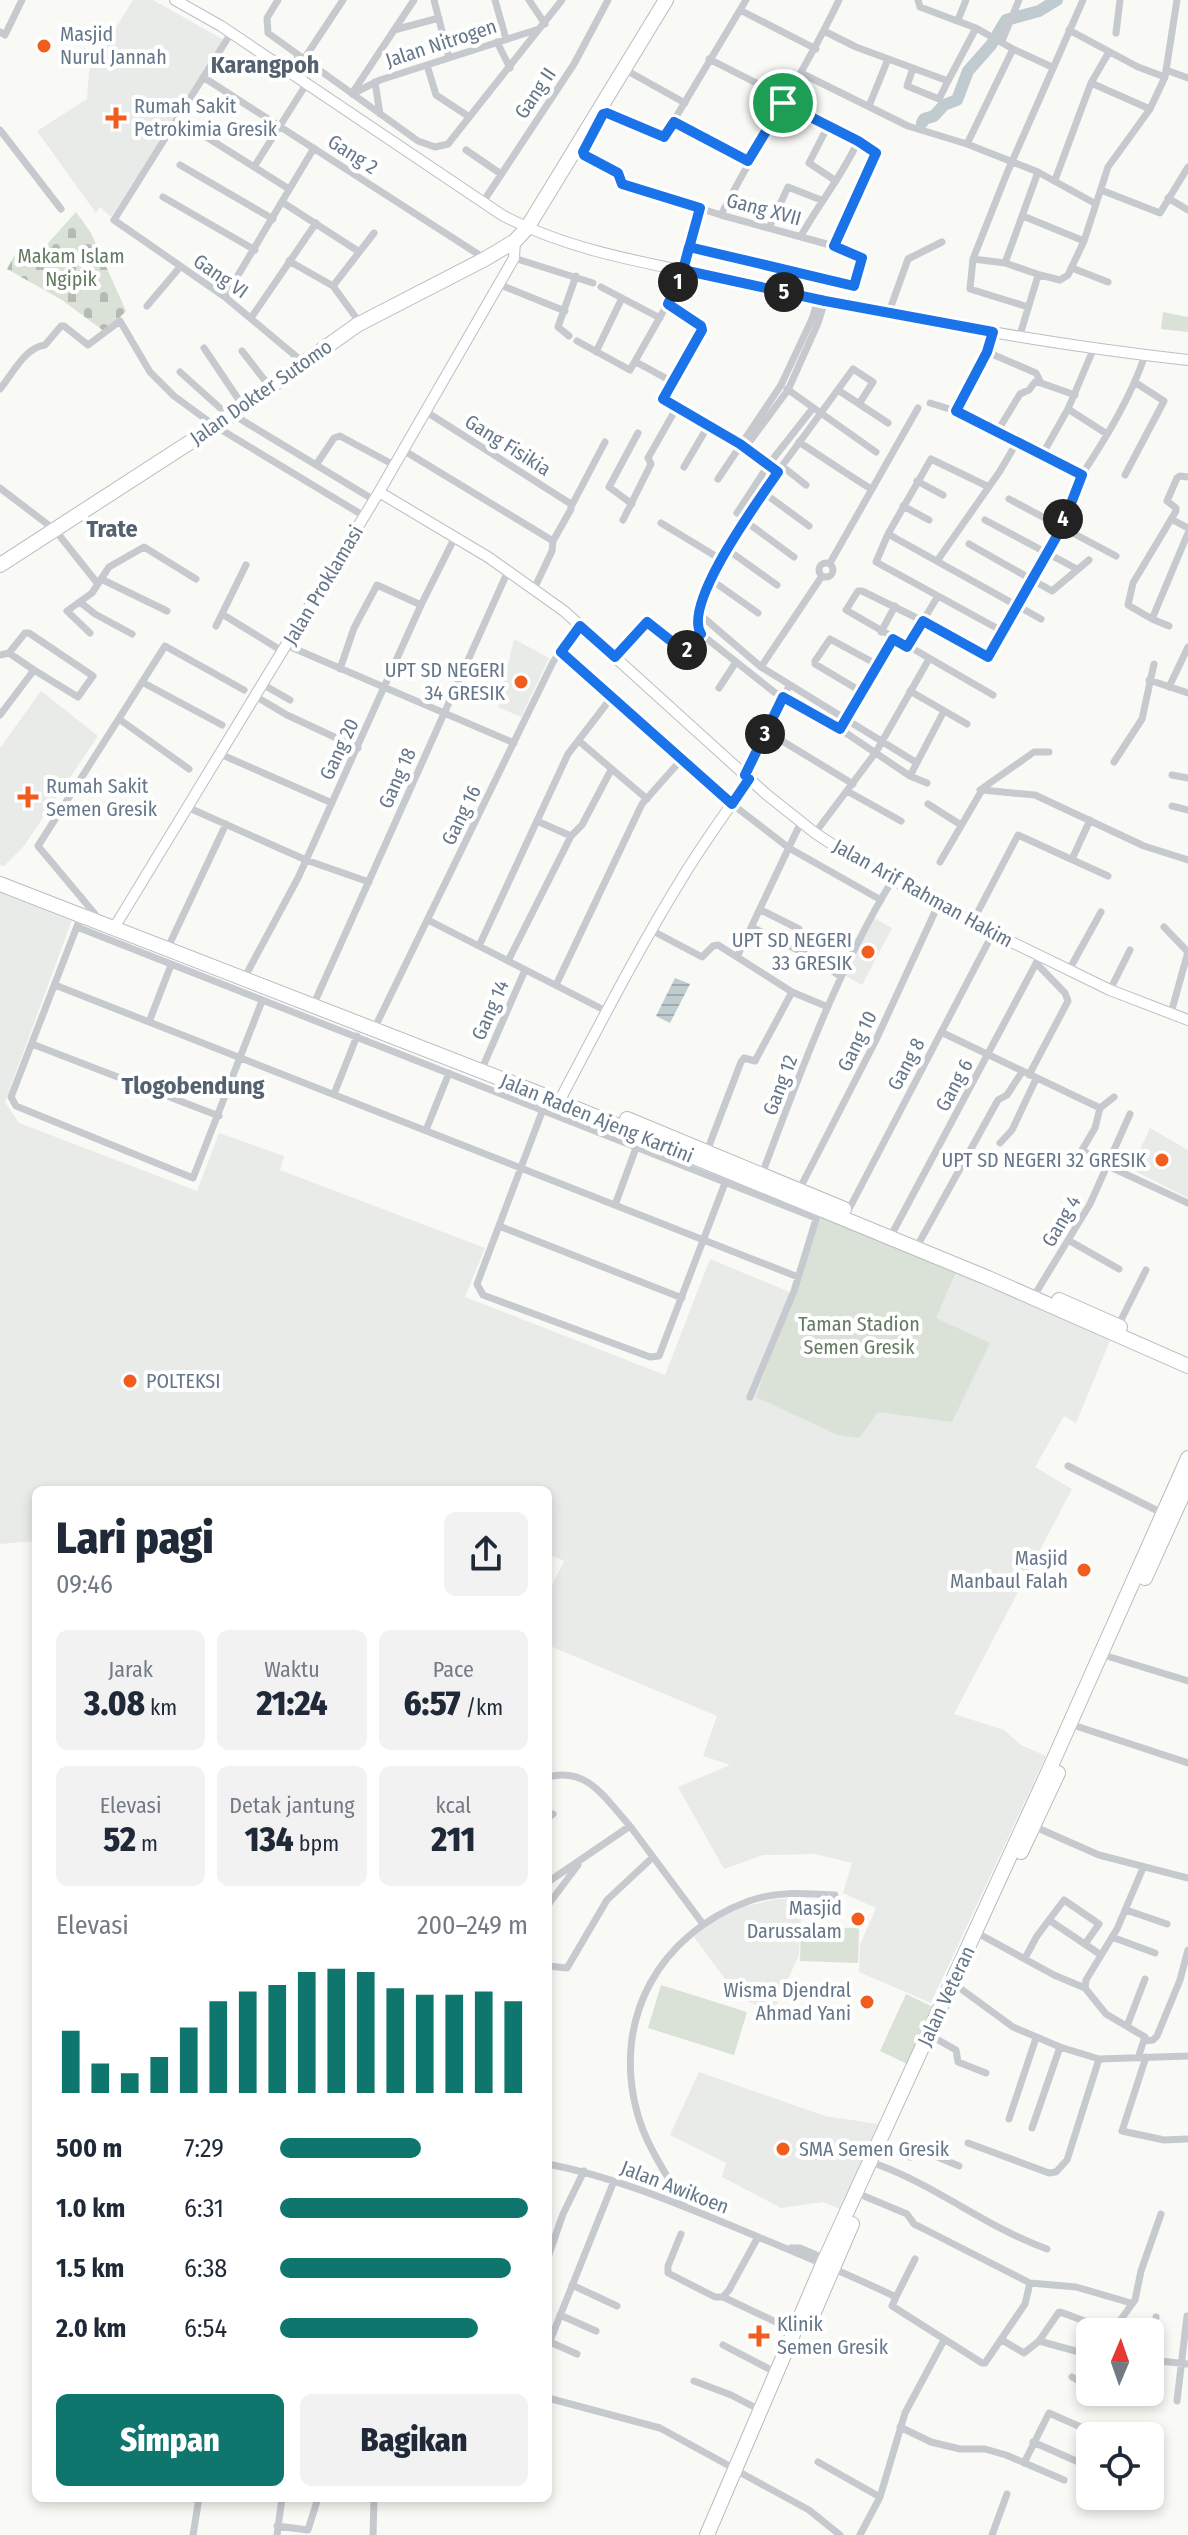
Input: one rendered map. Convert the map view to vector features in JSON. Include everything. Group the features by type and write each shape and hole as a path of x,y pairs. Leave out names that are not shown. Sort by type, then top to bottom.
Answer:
{"highway":[{"name":"Jalan Dokter Sutomo","path":"0,565 215,426 360,323 515,241 579,153 624,69 666,0"},
{"name":"Jalan Raden Ajeng Kartini","path":"0,876 84,919 117,923 484,1064 818,1214 988,1278 1188,1366"},
{"name":"Jalan Raden Ajeng Kartini","path":"0,884 84,919 517,1080"},
{"name":"Jalan Raden Ajeng Kartini","path":"533,1087 563,1094 707,1151 1188,1356"},
{"name":"Jalan Veteran","path":"717,2535 760,2410 795,2331 879,2165 1188,1458"},
{"name":"Jalan Veteran","path":"1051,1775 1079,1727 1188,1483"},
{"name":"Jalan Veteran","path":"707,2535 739,2472 829,2263 1035,1811"}],"main road":[{"path":"175,0 231,33 483,202 527,228 553,238 821,300 1019,338 1188,360"},
{"name":"Jalan Proklamasi","path":"117,923 377,496 514,258 515,241"},
{"name":"Jalan Arif Rahman Hakim","path":"377,496 455,537 534,589 580,626 747,777 815,833 856,860 1038,959 1188,1020"},
{"path":"563,1094 651,930 747,777"}],"street":[{"path":"2,34 22,0"},
{"path":"278,0 267,18 268,33 418,141 435,147 448,144 562,0"},
{"path":"304,59 343,0"},
{"path":"352,94 414,0"},
{"path":"434,0 449,58"},
{"path":"495,0 510,68"},
{"path":"529,0 543,26"},
{"name":"Gang II","path":"483,202 574,64 608,0"},
{"path":"579,153 603,114 664,137 746,0"},
{"path":"721,215 748,161 816,49 839,0"},
{"path":"918,0 920,7 976,28 1052,67"},
{"path":"958,20 966,0"},
{"path":"1001,41 1019,0"},
{"path":"1028,307 969,289 973,259 1083,0"},
{"path":"1116,33 1120,0"},
{"path":"973,259 1005,263 1040,275 1064,279 1084,241 1108,167 1150,109 1165,73 1177,0"},
{"path":"740,10 816,49"},
{"path":"394,30 439,18"},
{"name":"Jalan Nitrogen","path":"352,94 375,82 543,26"},
{"path":"913,68 907,86 939,99 976,28"},
{"path":"1069,30 1138,67 1188,78"},
{"path":"824,31 948,81"},
{"path":"203,77 231,33"},
{"path":"967,144 1013,49"},
{"path":"1055,180 1091,83 1109,52"},
{"path":"285,69 297,59 304,59"},
{"path":"254,167 305,82 308,68 304,59"},
{"path":"709,59 858,141 875,154 834,246"},
{"path":"869,106 888,59"},
{"path":"427,65 436,95 468,116"},
{"path":"624,69 685,103"},
{"path":"801,73 908,126 967,144 1038,172 1096,204"},
{"name":"Gang 2","path":"203,77 485,259"},
{"name":"Gang VI","path":"203,77 127,196 114,222 225,297 304,363"},
{"path":"375,82 380,114"},
{"path":"1091,83 1150,109"},
{"path":"674,122 748,161"},
{"path":"828,126 809,163 836,181"},
{"path":"0,130 61,209"},
{"path":"200,133 289,189"},
{"path":"801,236 821,200 846,168 858,141"},
{"path":"225,297 314,148"},
{"path":"466,150 501,174"},
{"name":"Gang XVII","path":"579,153 618,173 622,184 834,246 862,259 854,286 851,287 689,247"},
{"path":"180,165 273,219"},
{"path":"1101,190 1162,212 1188,168"},
{"path":"1005,263 1038,172"},
{"path":"769,228 788,187 821,200"},
{"path":"163,197 255,250"},
{"path":"1168,198 1188,210"},
{"path":"282,202 358,251"},
{"path":"577,341 628,371 668,304 683,270 700,208"},
{"path":"1023,216 1084,241"},
{"path":"251,318 316,223"},
{"path":"333,286 374,233"},
{"path":"889,312 908,259 942,242"},
{"path":"514,258 576,276 660,318"},
{"path":"289,261 333,286 360,323"},
{"path":"147,306 180,267"},
{"path":"1072,268 1108,282"},
{"path":"1019,338 1034,285 1040,275"},
{"path":"569,336 558,328 576,276"},
{"path":"498,284 565,311"},
{"path":"596,352 622,298"},
{"path":"718,479 784,388 821,300"},
{"path":"668,304 702,328 663,399 806,485"},
{"path":"0,389 29,352 36,346 45,345 61,326 88,345 120,321 161,385 215,426 364,516"},
{"path":"956,411 987,352 993,332"},
{"path":"204,348 235,412"},
{"path":"1042,455 1075,395 1093,350"},
{"path":"242,351 270,387"},
{"path":"987,352 1036,373 1041,383"},
{"path":"993,695 846,610 859,590 895,606 986,657 1061,526 1082,475 1136,383 1145,355"},
{"path":"636,362 671,381"},
{"path":"737,513 769,464 838,390 853,369 873,382 859,404"},
{"path":"180,372 316,465 377,496"},
{"path":"997,432 1020,394 1029,390 1035,382 1075,395"},
{"path":"1125,475 1164,400 1136,383"},
{"path":"784,388 876,452"},
{"path":"838,390 888,423"},
{"path":"930,403 956,411 1082,475"},
{"path":"623,520 651,464 648,458 677,407"},
{"path":"748,671 758,664 822,576 830,576 833,572 830,563 918,408"},
{"path":"1068,409 1107,434"},
{"name":"Gang Fisikia","path":"425,411 572,506"},
{"path":"817,411 710,579 696,622 701,634 766,686 840,729 910,776 927,783"},
{"path":"684,467 708,426"},
{"path":"632,504 609,487 638,433"},
{"path":"316,465 334,438 340,436 394,465"},
{"path":"534,589 552,551 553,541 605,442"},
{"path":"799,442 871,489"},
{"path":"937,561 1017,442"},
{"path":"403,450 553,541"},
{"path":"989,487 934,458 903,506 876,562 1002,631"},
{"path":"1169,626 1128,605 1128,602 1133,583 1176,508 1167,501 1178,476 1188,477"},
{"path":"917,481 943,495"},
{"path":"0,488 55,530 100,582 167,611"},
{"path":"764,493 809,526"},
{"path":"1009,499 1116,556"},
{"path":"903,506 929,520"},
{"path":"1152,619 1188,530 1171,519"},
{"path":"985,520 1077,569"},
{"path":"745,521 794,557"},
{"path":"661,523 722,560"},
{"path":"888,534 1041,619"},
{"name":"Gang 20","path":"247,973 306,860 455,537"},
{"path":"969,544 1054,590 1089,560"},
{"path":"90,633 67,611 92,593 109,567 144,547 196,579"},
{"path":"728,550 777,585"},
{"path":"216,626 246,565"},
{"name":"Gang 18","path":"316,999 508,571"},
{"path":"710,579 758,613"},
{"path":"340,669 354,628 377,585 421,605"},
{"path":"907,647 938,596"},
{"path":"80,602 132,634"},
{"path":"881,632 895,606"},
{"path":"697,612 772,675 917,763"},
{"path":"222,614 284,648 444,711 514,743"},
{"path":"615,657 646,622 685,652"},
{"name":"Gang 16","path":"377,1023 514,743 561,652 580,626"},
{"path":"0,655 9,653 28,633 93,676 78,697 9,653"},
{"path":"679,660 701,634"},
{"path":"862,692 815,664 815,661 830,639 878,665"},
{"path":"840,729 893,639"},
{"path":"244,690 165,646 38,846 84,919 171,965 725,1183 818,1214 798,1277 750,1397"},
{"path":"1169,687 1188,647"},
{"path":"561,652 732,804 789,848 881,900"},
{"path":"815,833 876,752 929,659"},
{"path":"719,688 736,662"},
{"path":"1114,762 1141,723 1154,664"},
{"path":"0,715 34,670"},
{"path":"766,686 772,675"},
{"path":"1149,680 1186,693"},
{"path":"142,682 222,725"},
{"path":"262,684 290,700"},
{"path":"747,777 789,686"},
{"path":"910,691 967,724"},
{"path":"255,696 287,715 358,748"},
{"path":"479,946 568,754 611,698"},
{"path":"910,776 944,711"},
{"path":"119,719 189,769"},
{"path":"766,731 853,784"},
{"path":"579,741 647,799"},
{"path":"940,862 980,790 1034,752 1049,752"},
{"path":"220,754 332,803"},
{"path":"556,985 647,799 681,760"},
{"path":"508,961 571,836 582,825 611,770"},
{"path":"1172,775 1188,778"},
{"path":"980,790 1035,795 1144,846 1188,860"},
{"path":"847,791 901,821"},
{"path":"928,804 961,825"},
{"path":"1172,806 1188,810"},
{"path":"187,807 306,860 369,882"},
{"path":"1073,857 1090,820"},
{"path":"537,821 571,836"},
{"path":"737,957 801,822"},
{"path":"170,943 226,824"},
{"path":"973,921 1018,835 1073,857 1108,876"},
{"name":"Gang 12","path":"762,1174 841,977 893,879"},
{"name":"Gang 10","path":"799,1190 876,1040 939,903"},
{"path":"761,910 799,929"},
{"path":"1069,970 1101,912"},
{"path":"84,919 11,1097 16,1106 188,1178 195,1176 262,1001"},
{"path":"428,920 606,1011"},
{"path":"752,927 817,960 841,977"},
{"path":"1164,927 1188,952 1171,1013"},
{"path":"651,930 701,957 716,945 792,992 828,1007"},
{"name":"Gang 8","path":"848,1211 993,933"},
{"path":"1110,990 1130,950"},
{"path":"1000,1143 1012,1130 1029,1075 1068,1001 1038,959"},
{"name":"Gang 6","path":"894,1230 1038,959"},
{"path":"149,1022 171,965"},
{"name":"Gang 14","path":"484,1064 525,970"},
{"path":"55,985 798,1277"},
{"path":"707,1151 741,1062 744,1058 755,1061 792,992"},
{"path":"941,1032 1100,1108"},
{"path":"334,1094 357,1036"},
{"path":"32,1044 219,1116"},
{"path":"426,1130 449,1073"},
{"path":"920,1241 998,1100 1029,1075"},
{"path":"1114,1097 1100,1108 1095,1128 1082,1150 1106,1165 1188,1203"},
{"path":"542,1112 477,1284 483,1295 654,1358 661,1353 725,1183"},
{"name":"Gang 4","path":"1037,1291 1090,1204 1130,1114"},
{"path":"615,1205 636,1148"},
{"path":"499,1226 682,1298"},
{"path":"1068,1240 1119,1269"},
{"path":"1118,1326 1146,1270"},
{"path":"1068,1466 1163,1513"},
{"path":"1110,1657 1188,1681"},
{"path":"1079,1727 1188,1763"},
{"path":"552,1776 567,1774 581,1777 596,1789 630,1826 703,1924"},
{"path":"1035,1811 1099,1855 1188,1878"},
{"path":"552,1880 630,1826"},
{"path":"552,1966 567,1968 607,1900 653,1857"},
{"path":"552,1900 581,1861"},
{"path":"1085,1988 1086,1980 1126,1910 1143,1868"},
{"path":"685,2206 654,2155 637,2114 632,2086 630,2047 633,2023 649,1983 666,1959 703,1924 750,1901 789,1893 835,1895"},
{"path":"1025,1958 1062,1902 1068,1900 1099,1924 1085,1944"},
{"path":"1126,1910 1167,1924"},
{"path":"1049,1920 1101,1955"},
{"path":"981,1935 1054,1975 1085,1988 1101,2010 1143,2035 1142,2058 1122,2131 1164,2140 1188,2139"},
{"path":"1112,1937 1155,1953"},
{"path":"1145,2041 1157,2036 1180,1980 1188,1950"},
{"path":"1127,2026 1145,1979"},
{"path":"957,1986 1003,2022 1036,2038 1099,2059 1188,2056"},
{"path":"933,2037 956,2050 958,2062 986,2073"},
{"path":"1009,2119 1036,2038"},
{"path":"1032,2128 1060,2047"},
{"path":"968,2143 1049,2173 1056,2172 1067,2160 1099,2059"},
{"path":"887,2147 910,2157 914,2147 959,2166"},
{"name":"Jalan Awikoen","path":"552,2165 584,2171 685,2206 829,2263 896,2297"},
{"path":"879,2165 923,2184 1004,2231 1047,2249"},
{"path":"552,2246 584,2171"},
{"path":"552,2336 614,2181"},
{"path":"864,2196 907,2214 914,2224 1030,2283 1076,2287 1131,2303"},
{"path":"1122,2318 1135,2300 1141,2271 1161,2214"},
{"path":"681,2234 668,2273 795,2331"},
{"path":"723,2297 758,2237"},
{"path":"915,2259 892,2306 982,2363 1002,2340 1025,2304 1030,2283"},
{"path":"572,2285 617,2306"},
{"path":"1002,2340 1027,2353 1059,2312 1078,2318"},
{"path":"560,2315 596,2331"},
{"path":"1177,2401 1184,2364 1187,2316"},
{"path":"860,2535 880,2497 900,2427 944,2340"},
{"path":"1039,2341 1076,2351"},
{"path":"552,2345 577,2354"},
{"path":"723,2345 777,2373"},
{"path":"1164,2360 1184,2364"},
{"path":"1072,2377 1076,2379"},
{"path":"694,2381 760,2410"},
{"path":"552,2399 660,2428 809,2510 840,2535"},
{"path":"1024,2463 1049,2413 1076,2425"},
{"path":"900,2427 931,2442 960,2449 985,2449 1064,2480"},
{"path":"1033,2442 1076,2461"},
{"path":"818,2462 880,2497"},
{"path":"992,2535 1007,2494"},
{"path":"193,2535 198,2502"},
{"path":"281,2502 277,2530 308,2530 317,2502"},
{"path":"373,2535 374,2502"}],"shaded area":[{"name":"Rumah Sakit Petrokimia Gresik","path":"133,0 153,0 224,40 111,217 100,207 96,213 37,131 87,99 89,71"},
{"name":"UPT SD NEGERI 34 GRESIK","path":"514,639 549,658 521,717 498,707"},
{"name":"Rumah Sakit Semen Gresik","path":"41,691 98,736 24,846 4,866 0,865 0,748"},
{"path":"0,891 72,920 5,1102 19,1123 197,1191 219,1133 284,1156 280,1170 485,1248 465,1297 665,1375 710,1259 792,1293 822,1210 1112,1336 1076,1423 1064,1416 1035,1467 1072,1489 954,1714 1004,1730 1021,1745 1046,1756 931,2003 859,1972 860,1945 876,1908 843,1893 852,1863 815,1854 763,1855 724,1869 678,1787 730,1765 703,1756 717,1716 552,1647 552,1585 564,1561 552,1556 552,1486 32,1486 32,1541 0,1544"},
{"name":"UPT SD NEGERI 33 GRESIK","path":"872,917 892,928 862,985 844,975"},
{"path":"675,978 690,984 670,1023 656,1016"},
{"name":"UPT SD NEGERI 32 GRESIK","path":"1150,1128 1188,1150 1188,1198 1131,1169"},
{"path":"802,1898 799,1955 773,2012 739,1998 694,1937 712,1922 743,1907 776,1899"},
{"name":"SMA Semen Gresik","path":"699,2072 825,2116 878,2124 840,2209 823,2202 781,2208 722,2177 726,2163 670,2135"}],"green space":[{"name":"Makam Islam Ngipik","path":"76,212 91,233 126,311 105,332 62,300 7,269 17,251 32,261"},
{"path":"1163,312 1188,317 1188,332 1161,329"},
{"name":"Taman Stadion Semen Gresik","path":"822,1210 958,1267 936,1318 990,1343 952,1422 878,1412 859,1438 838,1435 756,1397"},
{"path":"801,1927 859,1928 858,1963 800,1961"},
{"path":"661,1985 747,2012 734,2055 648,2028"},
{"path":"906,1994 933,2007 907,2064 880,2051"}],"waterway":[{"path":"922,123 944,105 957,100 968,71 991,45 1006,20 1039,11 1057,0"}],"place":[{"name":"Masjid Nurul Jannah","path":"44,46"},
{"name":"Rumah Sakit Petrokimia Gresik","path":"116,118"},
{"name":"UPT SD NEGERI 34 GRESIK","path":"521,682"},
{"name":"Rumah Sakit Semen Gresik","path":"28,797"},
{"name":"UPT SD NEGERI 33 GRESIK","path":"868,952"},
{"name":"UPT SD NEGERI 32 GRESIK","path":"1162,1160"},
{"name":"POLTEKSI","path":"130,1381"},
{"name":"Masjid Manbaul Falah","path":"1084,1570"},
{"name":"Masjid Darussalam","path":"858,1919"},
{"name":"Wisma Djendral Ahmad Yani","path":"867,2002"},
{"name":"SMA Semen Gresik","path":"783,2149"},
{"name":"Klinik Semen Gresik","path":"759,2336"}],"district":[{"name":"Karangpoh","path":"265,65"},
{"name":"Trate","path":"112,529"},
{"name":"Tlogobendung","path":"193,1086"}],"route":[{"path":"783,103 748,161 674,122 664,137 607,113 603,114 583,152 618,173 622,184 700,208 683,270 668,304 701,326 702,330 689,348 663,399 740,444 778,472 710,579 697,612 696,622 701,634 685,652 647,622 615,657 580,626 561,652 732,804 749,779 745,775 783,697 840,729 893,639 907,647 923,621 988,657 1062,527 1082,475 956,411 987,352 993,332 825,301 683,270 689,247 851,287 854,286 862,258 834,246 876,153 783,103"}]}
